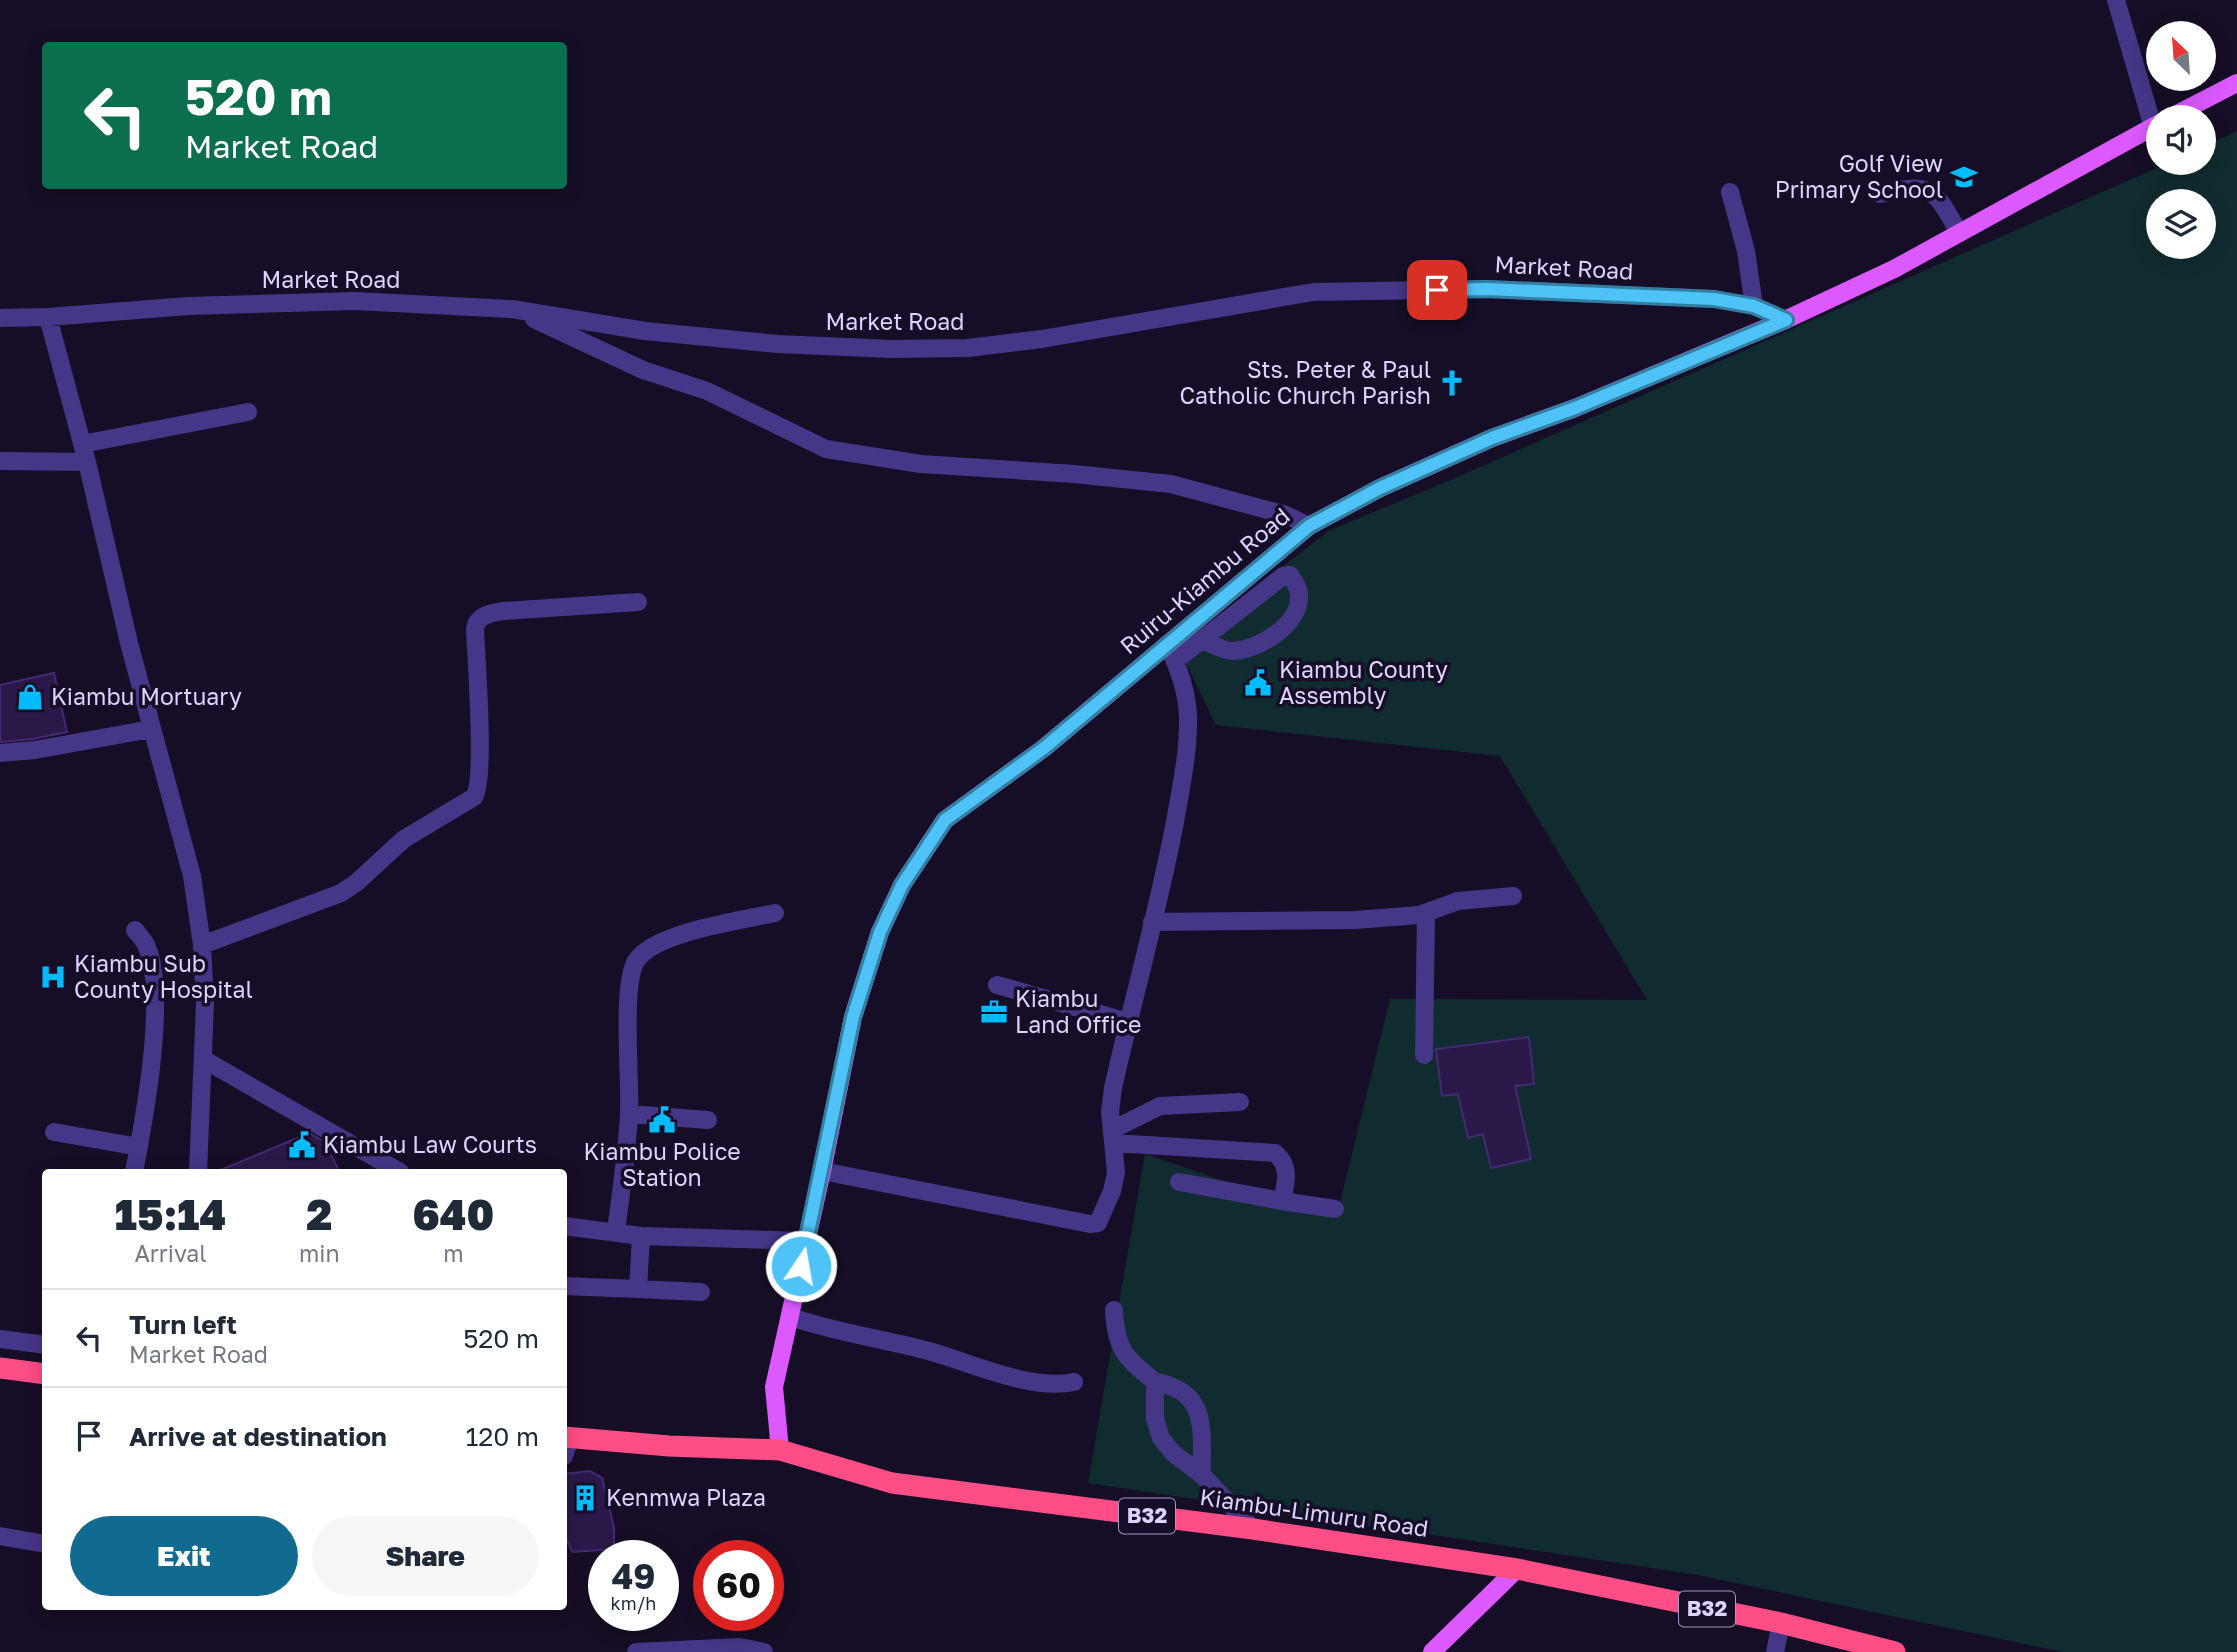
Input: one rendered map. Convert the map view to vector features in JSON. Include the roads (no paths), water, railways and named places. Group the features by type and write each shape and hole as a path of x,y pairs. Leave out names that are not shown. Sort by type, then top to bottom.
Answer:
{"highway":[{"path":"0,1368 42,1373"},
{"name":"Kiambu-Limuru Road","path":"567,1444 780,1450 892,1483 1253,1530 1517,1569"},
{"name":"B32","path":"1517,1569 1781,1623 1895,1652"}],"main road":[{"path":"2194,105 2237,83"},
{"name":"Ruiru-Kiambu Road","path":"780,1450 774,1387 853,1017 880,932 902,885 945,820 1044,748 1309,526 1380,488 1492,438 1575,408 1786,320 1894,269 2146,131"},
{"path":"1432,1652 1517,1569"}],"street":[{"path":"2116,0 2148,105"},
{"path":"1880,194 1915,188 1926,190 1937,196 1959,233"},
{"path":"1730,192 1746,251 1754,306"},
{"name":"Market Road","path":"0,318 188,306 355,301 512,309 645,331 778,344 891,349 968,348 1042,339 1312,292 1487,289 1714,299 1754,306 1786,320"},
{"path":"512,309 643,370 707,391 825,449 921,464 1074,474 1171,484 1286,515 1309,526"},
{"path":"48,317 84,453 128,643 192,876 202,944 205,1003 198,1169"},
{"path":"0,461 84,453 248,412"},
{"path":"1175,661 1283,576 1290,576 1296,584 1300,596 1296,609 1281,631 1250,647 1233,650 1222,649 1203,640"},
{"path":"202,944 341,893 356,883 404,839 474,797 479,786 475,629 479,620 491,613 503,611 638,602"},
{"path":"822,1171 1090,1224 1098,1223 1102,1217 1116,1172 1110,1112 1174,824 1187,738 1186,697 1167,644"},
{"path":"0,753 35,750 152,729"},
{"path":"1152,922 1355,920 1419,915 1458,901 1513,896"},
{"path":"616,1231 629,1114 629,982 637,960 653,946 687,932 775,913"},
{"path":"1424,1055 1426,913"},
{"path":"135,930 145,943 155,984 155,1025 135,1169"},
{"path":"997,985 1128,1023"},
{"path":"203,1059 395,1169"},
{"path":"1113,1137 1160,1106 1240,1102"},
{"path":"629,1114 709,1120"},
{"path":"54,1132 139,1147"},
{"path":"1113,1137 1275,1153 1281,1158 1286,1169 1287,1180 1282,1201"},
{"path":"1179,1182 1335,1209"},
{"path":"567,1226 641,1236 806,1241"},
{"path":"638,1289 641,1236"},
{"path":"567,1286 701,1292"},
{"path":"1114,1310 1118,1343 1135,1365 1155,1382 1185,1392 1195,1404 1200,1417 1202,1475"},
{"path":"791,1317 826,1329 931,1352 1028,1380 1060,1385 1074,1382"},
{"path":"0,1339 42,1344"},
{"path":"1155,1382 1155,1419 1161,1438 1173,1453 1202,1475 1253,1530"},
{"path":"0,1536 42,1543"},
{"path":"1775,1652 1781,1623"},
{"path":"636,1652 740,1647 764,1652"}],"place":[{"name":"Golf View Primary School","path":"1964,177"},
{"name":"Sts. Peter & Paul Catholic Church Parish","path":"1452,383"},
{"name":"Kiambu County Assembly","path":"1258,683"},
{"name":"Kiambu Mortuary","path":"30,697"},
{"name":"Kiambu Sub County Hospital","path":"53,977"},
{"name":"Kiambu Land Office","path":"994,1012"},
{"name":"Kiambu Police Station","path":"662,1120"},
{"name":"Kiambu Law Courts","path":"302,1145"},
{"name":"Kenmwa Plaza","path":"585,1498"}]}
